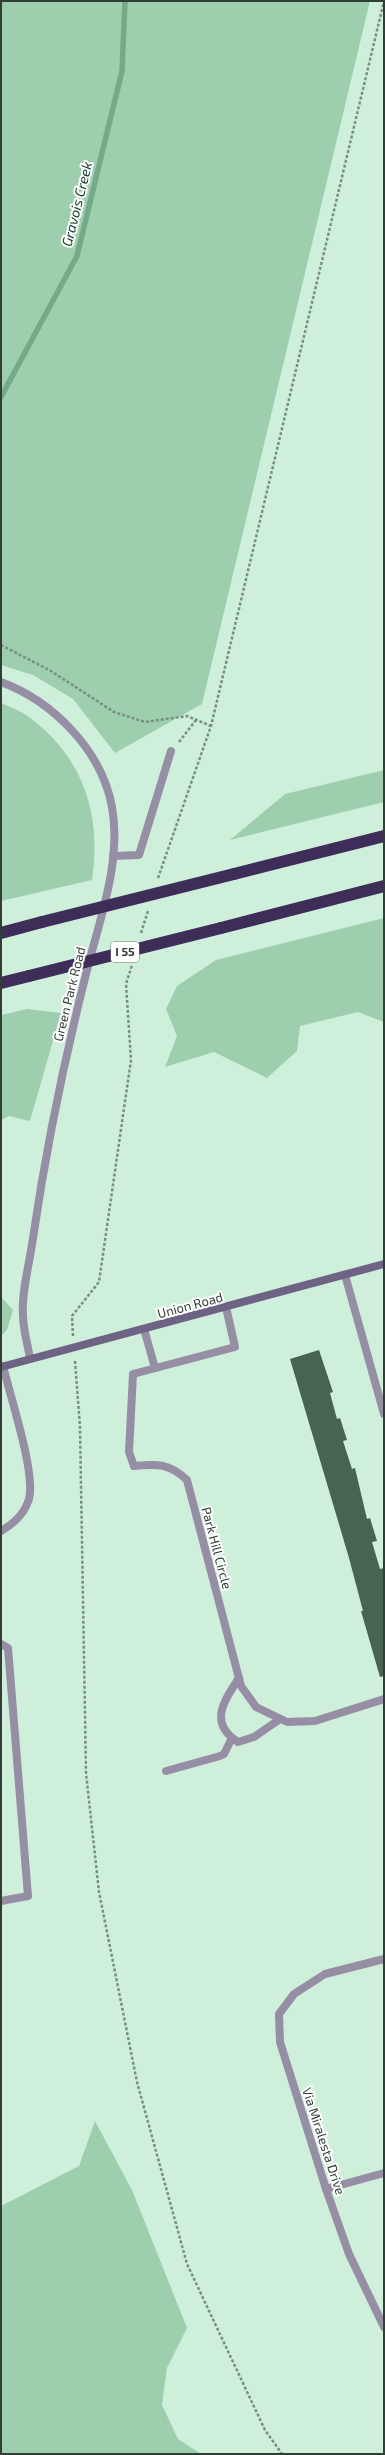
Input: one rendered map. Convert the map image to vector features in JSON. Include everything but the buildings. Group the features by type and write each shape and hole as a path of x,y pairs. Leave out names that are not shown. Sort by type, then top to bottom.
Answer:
{"highway":[{"path":"1,933 384,836"},
{"name":"I 55","path":"1,983 384,886"}],"main road":[{"name":"Union Road","path":"2,1367 384,1264"}],"street":[{"name":"Green Park Road","path":"1,682 27,694 52,712 88,751 102,775 112,807 113,856 108,885 58,1092 42,1174 22,1314 30,1359"},
{"path":"113,856 139,855 171,751"},
{"path":"345,1275 384,1414"},
{"path":"144,1329 155,1368 235,1347 226,1307"},
{"path":"1,1531 25,1509 30,1489 25,1456 2,1367"},
{"name":"Park Hill Circle","path":"155,1368 133,1374 129,1452 134,1466 158,1464 175,1469 187,1480 241,1686 256,1707 287,1722 315,1721 384,1699"},
{"path":"1,1644 8,1648 28,1896 1,1900"},
{"path":"239,1678 223,1706 220,1718 226,1734 238,1742 254,1737 280,1719"},
{"path":"166,1771 220,1756 228,1748 232,1738"},
{"name":"Via Miralesta Drive","path":"384,1959 325,1974 294,1994 279,2014 280,2042 326,2189 349,2254 384,2328"},
{"path":"326,2189 384,2173"}],"path":[{"path":"157,879 211,726 384,1"},
{"path":"1,645 51,672 114,712 144,722 187,716 211,726"},
{"path":"171,751 196,720"},
{"path":"140,939 148,909"},
{"path":"73,1324 72,1316 98,1282 131,1060 126,984 133,962"},
{"path":"75,1371 80,1427 86,1773 99,1892 137,2082 187,2264 265,2430 282,2454"}],"green space":[{"path":"1,1 370,1 202,704 115,753 73,699 33,675 1,665"},
{"path":"1,703 26,715 48,733 63,750 75,769 91,810 94,832 92,880 1,901"},
{"path":"384,770 384,802 230,840 285,794"},
{"path":"384,918 384,1022 358,1012 300,1026 297,1051 267,1078 214,1052 165,1067 177,1036 166,1009 177,986 216,960"},
{"path":"27,1009 61,1013 30,1121 9,1116 1,1120 1,1015"},
{"path":"1,1297 13,1310 7,1330 1,1336"},
{"path":"95,2121 132,2190 187,2328 167,2368 162,2405 178,2439 201,2454 1,2454 1,2206 79,2166"}],"waterway":[{"name":"Gravois Creek","path":"1,397 77,256 122,71 125,1"}]}
